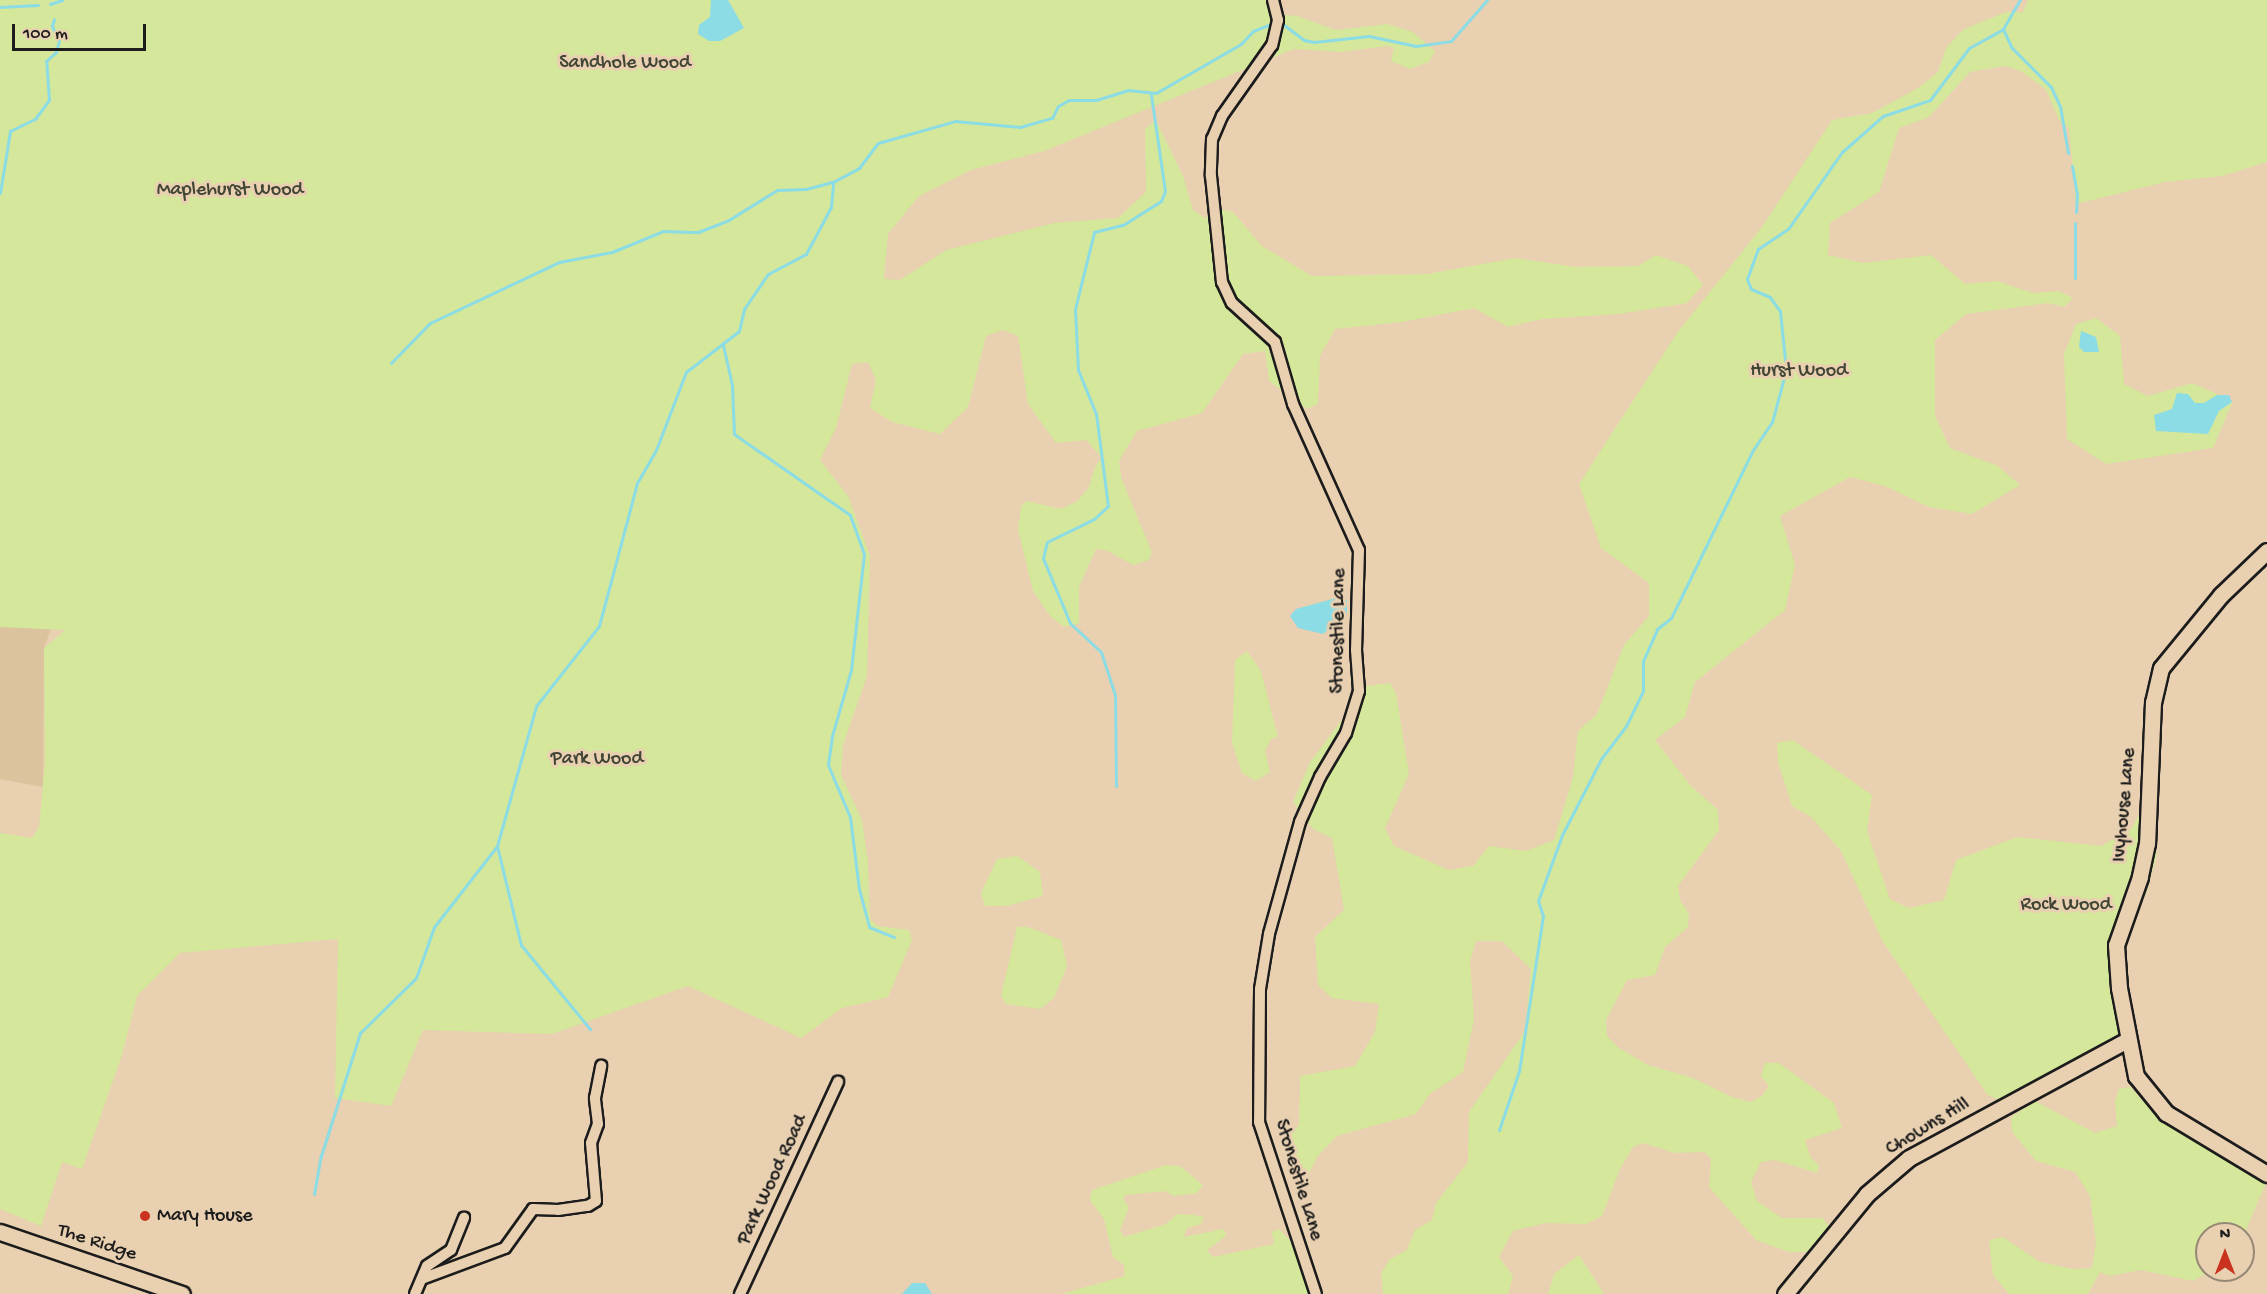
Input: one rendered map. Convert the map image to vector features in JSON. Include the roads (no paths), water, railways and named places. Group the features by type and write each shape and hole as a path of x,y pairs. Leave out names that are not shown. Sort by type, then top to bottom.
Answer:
{"street":[{"name":"Stonestile Lane","path":"1273,0 1278,20 1272,45 1222,116 1212,139 1210,176 1222,282 1232,303 1275,342 1293,404 1359,550 1356,650 1359,692 1346,733 1320,777 1300,822 1269,934 1260,989 1259,1122 1316,1294"},
{"name":"Ivyhouse Lane","path":"2267,551 2243,571 2179,642 2158,677 2153,702 2147,843 2140,877 2116,945 2127,1040 2136,1076 2166,1113 2267,1174"},
{"name":"Chowns Hill","path":"1785,1294 1867,1194 1909,1158 2127,1040"},
{"path":"424,1278 505,1248 533,1209 558,1210 588,1206 596,1201 591,1143 598,1124 595,1098 601,1066"},
{"name":"Park Wood Road","path":"740,1294 838,1082"},
{"path":"415,1294 424,1278 427,1266 451,1250 464,1217"},
{"name":"The Ridge","path":"0,1232 182,1294"}],"water":[{"path":"711,0 728,0 744,28 720,41 709,41 698,34 699,25 710,17"},
{"path":"2081,331 2096,337 2099,352 2084,352 2079,347"},
{"path":"2177,393 2188,394 2195,403 2204,403 2217,395 2229,395 2232,402 2219,411 2208,434 2156,431 2154,415 2172,409"},
{"path":"1340,597 1347,600 1347,613 1323,634 1298,628 1290,616 1296,609"},
{"path":"912,1283 925,1283 932,1294 902,1294"}],"waterway":[{"path":"50,4 62,0"},
{"path":"1284,25 1304,40 1314,42 1369,36 1416,46 1451,41 1487,0"},
{"path":"1499,1130 1519,1071 1543,916 1538,901 1562,835 1601,759 1626,726 1643,691 1643,661 1657,629 1671,618 1753,450 1772,422 1786,370 1780,311 1770,297 1751,289 1747,279 1758,249 1788,229 1842,152 1883,116 1930,100 1969,48 2003,29 2020,0"},
{"path":"0,7 38,5"},
{"path":"0,193 10,131 35,119 49,100 46,61 56,52 59,41 52,26 54,19"},
{"path":"391,363 430,323 559,262 612,252 663,231 698,232 727,221 777,190 806,189 833,182 859,168 878,143 955,121 1020,127 1052,118 1058,106 1069,100 1096,100 1128,90 1156,93 1241,44 1253,31 1269,25"},
{"path":"2003,29 2012,48 2051,87 2060,106 2068,153"},
{"path":"1116,786 1115,695 1101,652 1070,623 1043,558 1047,542 1094,519 1108,506 1096,414 1078,370 1075,309 1094,232 1123,225 1161,201 1165,191 1151,95"},
{"path":"2072,166 2077,194 2076,212"},
{"path":"314,1194 321,1156 360,1033 416,978 434,927 497,846 536,706 599,626 637,483 656,450 686,372 739,331 744,309 768,274 806,254 831,207 833,182"},
{"path":"2075,223 2075,278"},
{"path":"723,345 732,385 734,434 850,515 864,554 851,670 832,736 828,765 850,817 859,889 869,927 894,937"},
{"path":"497,846 521,945 590,1029"}],"place":[{"name":"Mary House","path":"145,1216"}],"park label":[{"name":"Sandhole Wood","path":"625,63"},
{"name":"Maplehurst Wood","path":"230,190"},
{"name":"Hurst Wood","path":"1799,371"},
{"name":"Park Wood","path":"597,759"},
{"name":"Rock Wood","path":"2066,905"}]}
